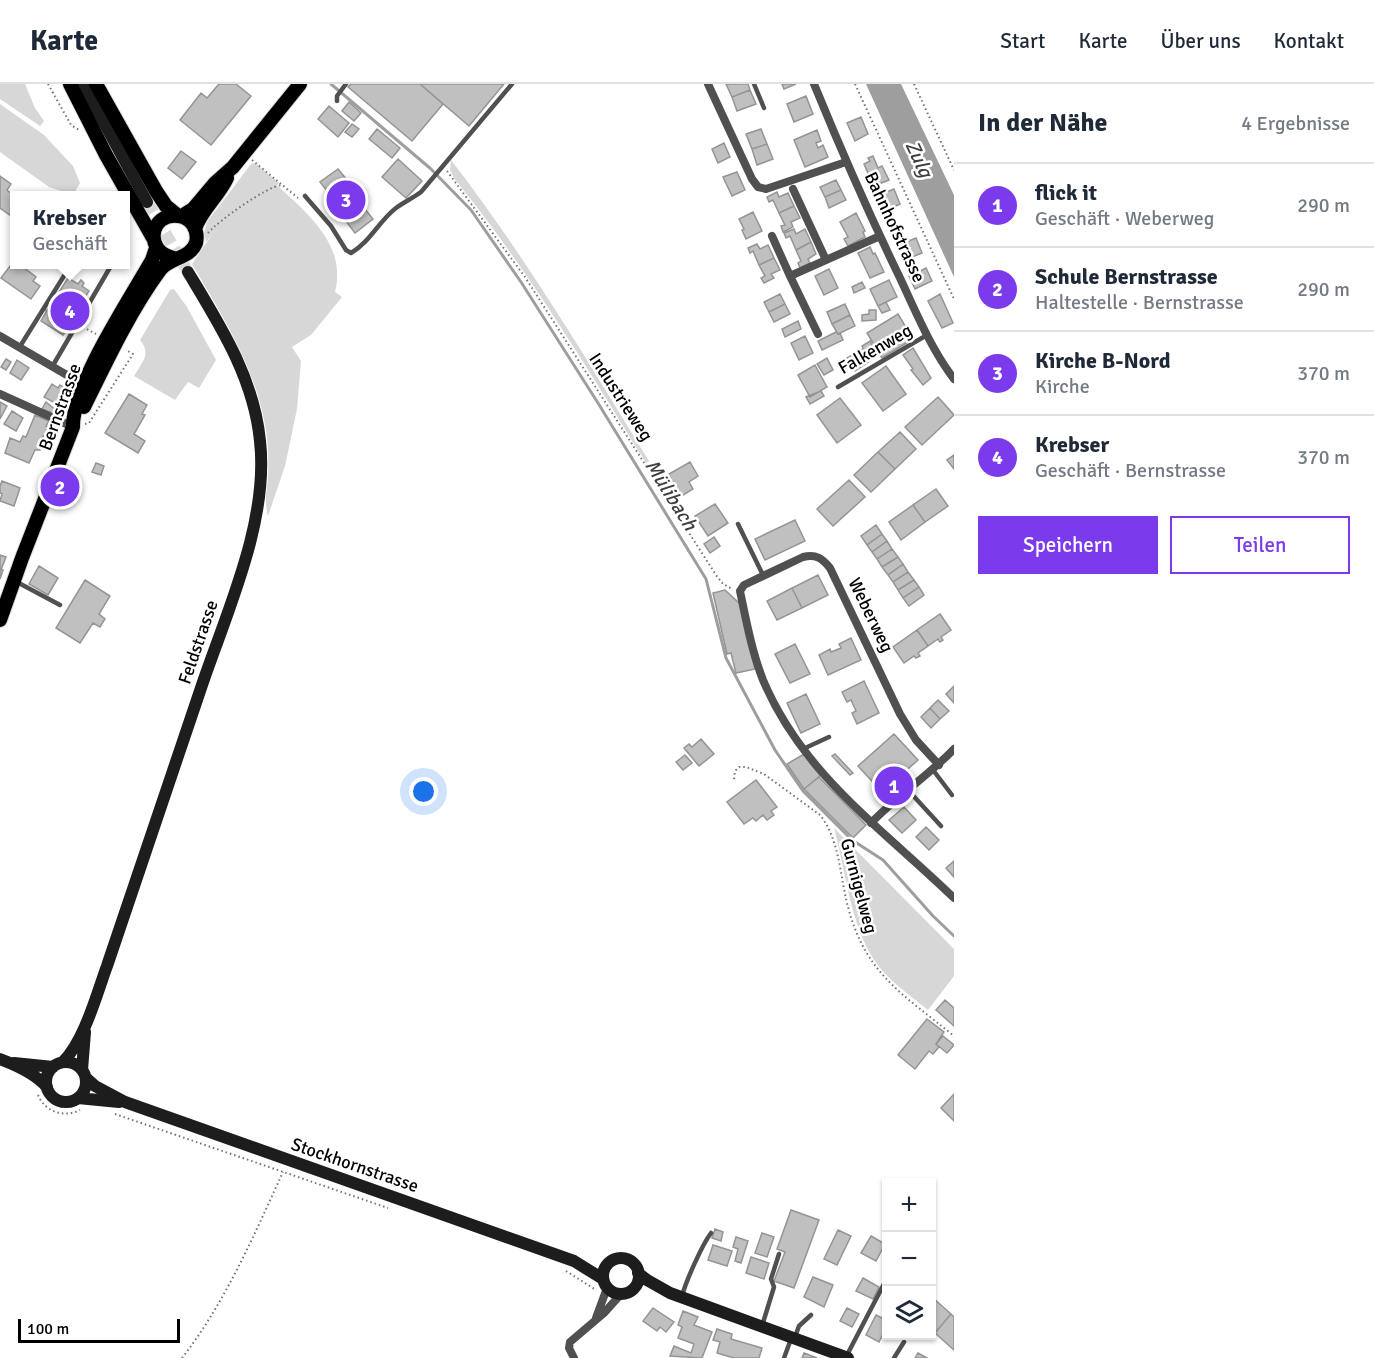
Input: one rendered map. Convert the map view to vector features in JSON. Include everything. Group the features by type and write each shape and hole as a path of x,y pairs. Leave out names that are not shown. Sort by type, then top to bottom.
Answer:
{"main road":[{"path":"70,84 126,191"},
{"path":"83,84 147,202"},
{"path":"96,84 166,206 190,221 200,233"},
{"path":"155,243 158,224 167,217 179,216 193,209 232,167 300,84"},
{"path":"78,426 122,333 148,288 160,270 174,258 192,250 200,233 200,217 222,189 232,167"},
{"path":"130,198 164,256 174,258"},
{"name":"Bernstrasse","path":"0,620 14,580 78,426 73,412 84,385 152,260 155,243"},
{"name":"Feldstrasse","path":"58,1065 69,1054 85,1025 234,592 254,528 260,495 261,444 251,393 232,349 188,272"},
{"name":"Feldstrasse","path":"84,1074 82,1053 85,1025"},
{"path":"0,1059 36,1077 42,1090 59,1101 80,1104 85,1089 84,1074 73,1064 12,1063"},
{"path":"42,1090 47,1076 58,1065"},
{"name":"Stockhornstrasse","path":"84,1074 95,1086 125,1102 570,1266 605,1284"},
{"name":"Stockhornstrasse","path":"80,1104 125,1102"},
{"path":"627,1292 639,1279 638,1273 633,1263 617,1259 604,1269 605,1284 613,1292 676,1295"},
{"name":"Stockhornstrasse","path":"570,1266 609,1263"},
{"path":"638,1273 646,1280 676,1295 847,1357"}],"street":[{"path":"708,84 752,179 758,187 766,189 846,162"},
{"name":"Bahnhofstrasse","path":"814,84 880,236 927,335 954,379"},
{"path":"793,189 826,260"},
{"path":"771,236 818,334"},
{"path":"790,276 880,236"},
{"path":"0,336 84,385"},
{"path":"0,394 78,426"},
{"name":"Weberweg","path":"740,591 744,585 803,557 811,555 824,561 830,568 900,714 936,767"},
{"path":"740,591 764,682 803,749 824,777 954,898"},
{"path":"871,823 954,749"},
{"path":"595,1321 605,1284"},
{"path":"574,1358 569,1348 570,1342 627,1292"}],"lane":[{"path":"305,196 331,226 346,250 351,253 370,238 397,207 421,192 512,84"},
{"path":"754,84 764,108"},
{"path":"337,98 345,86"},
{"path":"19,348 71,269"},
{"path":"52,367 109,269"},
{"name":"Falkenweg","path":"838,387 927,335"},
{"path":"738,524 763,575"},
{"path":"14,580 60,605"},
{"path":"803,749 830,738"},
{"path":"936,767 952,795"},
{"path":"908,790 941,826"},
{"path":"676,1295 692,1272 711,1233"},
{"path":"762,1326 774,1287 771,1279 779,1254"},
{"path":"847,1357 883,1286"},
{"path":"784,1358 799,1326 811,1315"},
{"path":"894,1358 904,1342"}],"path":[{"path":"48,84 71,125 84,131"},
{"path":"855,84 954,299"},
{"path":"915,84 954,170"},
{"path":"252,160 301,200"},
{"name":"Industrieweg","path":"443,165 525,277 716,575 730,589 740,591"},
{"path":"200,233 272,187 282,185"},
{"path":"81,326 96,334"},
{"path":"78,426 89,423 133,354 124,349"},
{"name":"Gurnigelweg","path":"734,779 735,771 739,768 746,767 764,774 820,814 834,841 848,909 866,956 887,981 954,1036"},
{"path":"42,1090 44,1105 58,1113 68,1114 80,1104"},
{"path":"108,1111 392,1210"},
{"path":"182,1358 206,1324 238,1266 283,1171"},
{"path":"570,1266 596,1290 598,1296 596,1302 601,1304"}],"shaded area":[{"path":"0,84 25,84 35,108 44,121 40,126 0,99"},
{"path":"0,104 44,135 73,166 80,183 75,191 61,191 49,187 0,152"},
{"path":"451,160 502,230 550,302 649,461 646,463 531,282 454,178 450,170"},
{"path":"255,163 279,183 277,185 301,207 322,232 335,260 337,275 335,292 342,297 311,335 292,347 301,361 297,409 285,466 268,516 266,501 268,446 255,385 237,344 192,264 215,230 206,242 204,233 207,222 251,164"},
{"path":"174,289 187,307 216,360 199,388 188,382 175,400 134,376 145,354 144,345 140,340 170,290"},
{"path":"834,828 954,949 954,976 928,1010 888,977 868,949 855,916"}],"water":[{"name":"Zulg","path":"866,84 901,84 954,195 954,277"}],"building":[{"path":"219,84 236,84 251,96 211,145 180,120 201,93 207,98"},
{"path":"351,84 420,84 443,104 412,141 348,87"},
{"path":"420,84 504,84 469,126"},
{"path":"726,84 748,84 750,90 732,97"},
{"path":"782,84 796,84 784,89"},
{"path":"750,90 756,104 737,111 732,97"},
{"path":"806,96 813,114 794,122 787,104"},
{"path":"349,102 361,113 354,121 342,111"},
{"path":"329,106 349,123 338,137 318,119"},
{"path":"861,117 868,134 855,141 847,123"},
{"path":"352,124 359,129 352,137 345,132"},
{"path":"377,129 400,148 392,158 369,139"},
{"path":"761,129 767,144 752,149 746,134"},
{"path":"817,130 821,141 816,143 818,148 823,145 828,157 805,167 794,140"},
{"path":"724,143 730,157 718,163 712,149"},
{"path":"767,144 773,159 757,165 752,149"},
{"path":"181,151 196,162 182,179 168,168"},
{"path":"873,156 878,168 882,166 889,180 874,186 864,164 870,161 868,158"},
{"path":"398,159 422,181 406,198 382,177"},
{"path":"338,169 357,192 354,195 373,219 355,233 335,207 338,205 320,182"},
{"path":"737,172 745,190 732,196 723,177"},
{"path":"0,176 11,184 7,190 10,193 10,215 0,208"},
{"path":"836,180 841,190 825,197 820,187"},
{"path":"894,189 900,204 885,211 879,195"},
{"path":"841,190 846,200 829,208 825,197"},
{"path":"777,192 779,197 788,193 794,206 779,213 773,200 769,202 767,197"},
{"path":"794,206 800,218 791,222 793,227 783,232 781,226 785,225 779,213"},
{"path":"753,212 762,231 746,239 739,219"},
{"path":"856,213 865,231 863,232 865,237 848,246 844,239 848,237 840,222"},
{"path":"794,229 796,234 805,229 811,242 796,250 790,236 786,238 784,233"},
{"path":"916,238 922,253 907,259 901,244"},
{"path":"811,242 816,254 808,259 810,263 800,268 798,263 801,261 796,250"},
{"path":"757,244 760,249 768,245 774,258 759,265 753,251 750,253 748,248"},
{"path":"870,247 884,272 870,278 858,253"},
{"path":"774,258 780,270 771,274 774,278 764,283 761,278 765,276 759,265"},
{"path":"10,266 10,269 26,269 36,277 33,281 40,286 31,299 1,278"},
{"path":"926,268 932,281 915,289 909,276"},
{"path":"829,269 838,288 824,295 815,276"},
{"path":"68,278 78,284 81,280 84,283 82,286 89,291 68,323 70,325 63,335 41,321"},
{"path":"889,280 897,297 878,306 870,289"},
{"path":"862,282 865,288 854,293 852,287"},
{"path":"780,294 785,304 769,312 764,302"},
{"path":"940,294 953,323 942,328 928,301"},
{"path":"886,302 890,310 882,313 878,306"},
{"path":"785,304 790,314 774,322 769,312"},
{"path":"845,304 850,315 832,324 827,312"},
{"path":"869,310 876,310 876,320 862,321 862,315 869,314"},
{"path":"898,314 913,339 882,358 867,333"},
{"path":"850,315 855,326 838,334 832,324"},
{"path":"798,321 801,329 785,337 782,329"},
{"path":"836,332 840,333 843,340 822,350 818,341"},
{"path":"805,336 813,353 799,360 791,343"},
{"path":"870,341 875,351 867,356 862,346"},
{"path":"913,348 931,378 923,385 903,355"},
{"path":"863,349 870,361 855,371 847,358"},
{"path":"827,358 833,370 824,375 817,364"},
{"path":"6,359 11,362 6,370 1,367"},
{"path":"17,360 29,368 21,380 10,373"},
{"path":"815,365 827,387 810,397 798,375"},
{"path":"886,366 906,394 883,411 862,383"},
{"path":"52,384 58,388 60,385 64,391 57,404 44,397"},
{"path":"821,391 824,396 810,404 806,397"},
{"path":"129,394 147,405 142,414 145,415 134,434 145,441 138,453 105,433"},
{"path":"938,397 954,415 922,445 905,427"},
{"path":"840,398 861,425 837,443 817,415"},
{"path":"0,402 7,406 0,419"},
{"path":"46,402 57,411 55,414 42,409"},
{"path":"12,411 23,418 16,431 4,424"},
{"path":"35,415 49,421 46,426 52,428 48,438 43,436 39,446 40,450 35,450 29,463 5,453 10,438 20,442 23,436 26,437"},
{"path":"900,432 916,449 895,469 878,452"},
{"path":"878,452 895,469 871,492 854,475"},
{"path":"954,455 954,469 947,460"},
{"path":"690,462 698,476 689,482 693,489 680,497 669,474"},
{"path":"96,463 104,466 101,475 92,472"},
{"path":"849,480 865,497 833,526 817,509"},
{"path":"2,481 20,488 14,506 0,501"},
{"path":"936,489 948,506 925,522 913,505"},
{"path":"715,504 728,523 708,536 695,516"},
{"path":"913,505 925,522 901,540 889,522"},
{"path":"795,520 805,541 765,560 755,539"},
{"path":"876,525 882,534 867,545 861,536"},
{"path":"882,534 887,541 872,552 867,545"},
{"path":"714,537 720,546 710,553 704,544"},
{"path":"887,541 892,549 877,559 872,552"},
{"path":"892,549 898,557 882,567 877,559"},
{"path":"0,555 6,557 0,579"},
{"path":"898,557 903,564 888,575 882,567"},
{"path":"903,564 908,572 893,582 888,575"},
{"path":"39,566 58,578 48,595 29,584"},
{"path":"908,572 914,580 898,590 893,582"},
{"path":"818,575 828,595 802,608 792,588"},
{"path":"85,580 110,596 99,614 105,619 100,627 93,623 80,643 56,628"},
{"path":"914,580 919,587 903,598 898,590"},
{"path":"919,587 924,595 909,606 903,598"},
{"path":"792,588 802,608 777,620 767,601"},
{"path":"725,590 740,604 755,669 736,673 731,653 727,654 713,593"},
{"path":"940,614 951,630 941,637 943,640 940,642 938,639 928,646 917,630"},
{"path":"917,630 928,646 918,653 920,656 916,658 914,656 904,663 893,647"},
{"path":"851,638 861,660 828,675 819,655 830,649 831,652 841,648 839,644"},
{"path":"795,644 810,674 790,683 775,654"},
{"path":"864,681 879,713 857,724 852,713 856,711 851,700 847,702 842,692"},
{"path":"954,686 954,703 946,694"},
{"path":"806,694 820,724 801,733 787,703"},
{"path":"938,700 949,711 940,719 930,708"},
{"path":"930,708 940,719 931,728 921,717"},
{"path":"894,734 918,760 882,792 858,766"},
{"path":"701,739 714,754 699,766 684,748 689,744 692,747"},
{"path":"804,754 821,775 804,789 787,764"},
{"path":"835,754 853,773 850,775 832,756"},
{"path":"685,755 692,763 683,770 676,762"},
{"path":"819,777 866,825 853,838 804,789"},
{"path":"756,780 777,807 771,811 774,815 767,820 763,815 756,821 753,818 744,824 727,802"},
{"path":"904,807 916,820 902,833 889,820"},
{"path":"926,827 939,840 929,850 916,837"},
{"path":"954,861 954,877 946,868"},
{"path":"945,1000 954,1008 954,1026 936,1010"},
{"path":"927,1019 944,1032 936,1044 939,1047 933,1054 929,1051 915,1069 898,1055"},
{"path":"943,1036 954,1045 947,1053 936,1044"},
{"path":"954,1094 954,1121 941,1108"},
{"path":"791,1210 819,1220 794,1288 774,1281 785,1252 777,1249"},
{"path":"715,1229 723,1232 721,1241 712,1238"},
{"path":"838,1230 851,1236 837,1265 824,1259"},
{"path":"762,1233 774,1237 767,1257 755,1253"},
{"path":"871,1236 882,1242 882,1250 876,1261 861,1253"},
{"path":"736,1237 748,1241 741,1263 735,1261 738,1249 733,1247"},
{"path":"713,1245 732,1251 727,1266 708,1260"},
{"path":"751,1257 769,1263 764,1279 746,1273"},
{"path":"813,1277 833,1285 824,1307 804,1297"},
{"path":"863,1278 879,1287 873,1299 856,1291"},
{"path":"936,1301 951,1314 936,1332"},
{"path":"653,1308 674,1322 666,1332 660,1327 657,1331 643,1321"},
{"path":"847,1308 859,1314 852,1327 840,1321"},
{"path":"683,1311 698,1317 694,1325 712,1332 702,1358 670,1356 674,1346 691,1353 694,1344 678,1338 682,1327 678,1325"},
{"path":"951,1314 954,1317 954,1350 936,1334"},
{"path":"876,1315 882,1318 882,1336 879,1342 866,1335"},
{"path":"717,1329 732,1334 731,1339 762,1348 759,1358 734,1358 717,1353 720,1342 713,1340"},
{"path":"804,1353 817,1358 802,1358"},
{"path":"918,1353 927,1358 915,1358"}],"waterway":[{"name":"Mülibach","path":"331,84 431,169 471,210 521,282 706,579 726,658 775,750 803,791 852,840 883,860 954,936"}],"tunnel":[{"path":"147,202 188,272"}],"place":[{"name":"Kirche B-Nord","path":"346,200"},
{"name":"Krebser","path":"70,311"},
{"name":"Schule Bernstrasse","path":"60,487"},
{"name":"flick it","path":"894,786"}]}
